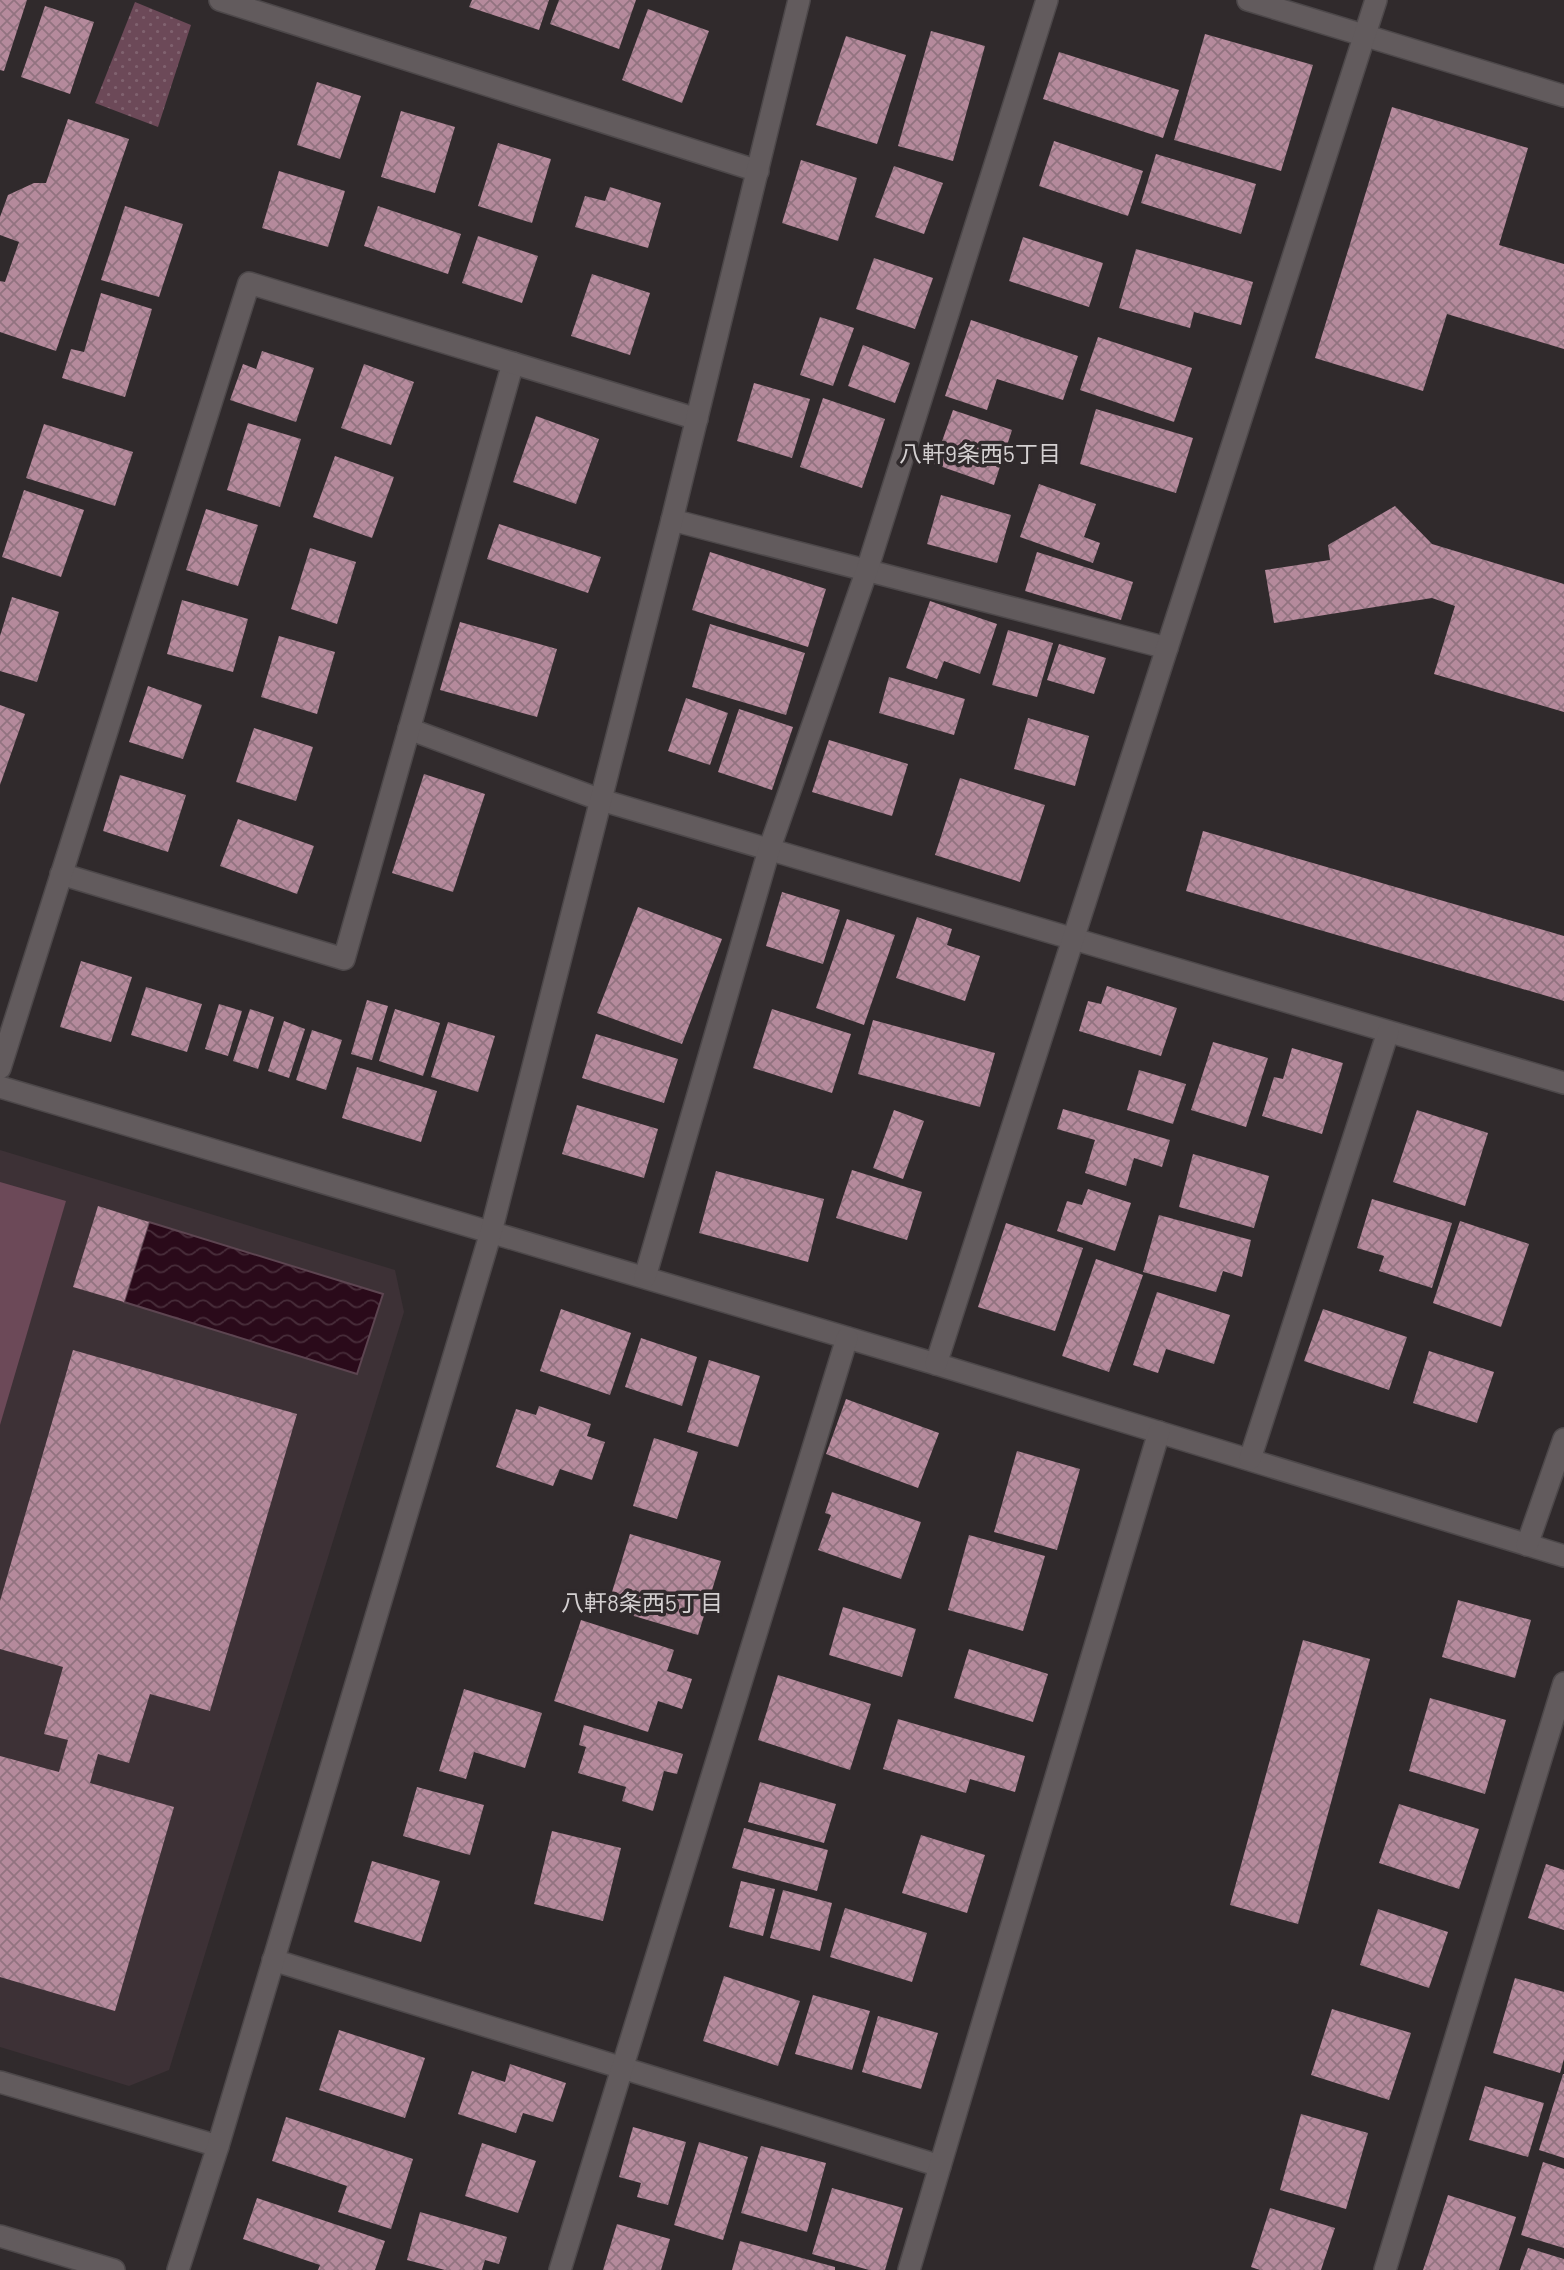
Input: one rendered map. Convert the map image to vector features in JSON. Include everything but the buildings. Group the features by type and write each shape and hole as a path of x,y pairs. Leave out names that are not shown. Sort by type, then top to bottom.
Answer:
{"street":[{"path":"220,0 758,171"},
{"path":"178,2270 218,2146 491,1232 672,520 799,0"},
{"path":"645,1277 769,850 867,570 1047,0"},
{"path":"1248,0 1564,96"},
{"path":"936,1364 1376,0"},
{"path":"0,1068 249,283 697,419"},
{"path":"61,874 344,959 513,363"},
{"path":"672,520 1167,648"},
{"path":"409,729 601,800 1564,1083"},
{"path":"1250,1459 1388,1032"},
{"path":"0,1087 936,1364 1564,1556"},
{"path":"560,2270 847,1338"},
{"path":"909,2270 1159,1432"},
{"path":"1527,1545 1564,1439"},
{"path":"1385,2270 1564,1684"},
{"path":"273,1960 940,2166"},
{"path":"0,2082 218,2146"},
{"path":"0,2236 114,2270"}],"shaded area":[{"path":"135,2 191,25 158,127 95,103"},
{"path":"0,1150 395,1270 404,1312 169,2070 129,2086 0,2047"},
{"path":"0,1182 66,1201 0,1425"}],"water":[{"path":"149,1222 383,1294 357,1374 124,1302"}],"district":[{"name":"八軒9条西5丁目","path":"980,454"},
{"name":"八軒8条西5丁目","path":"642,1603"}]}
